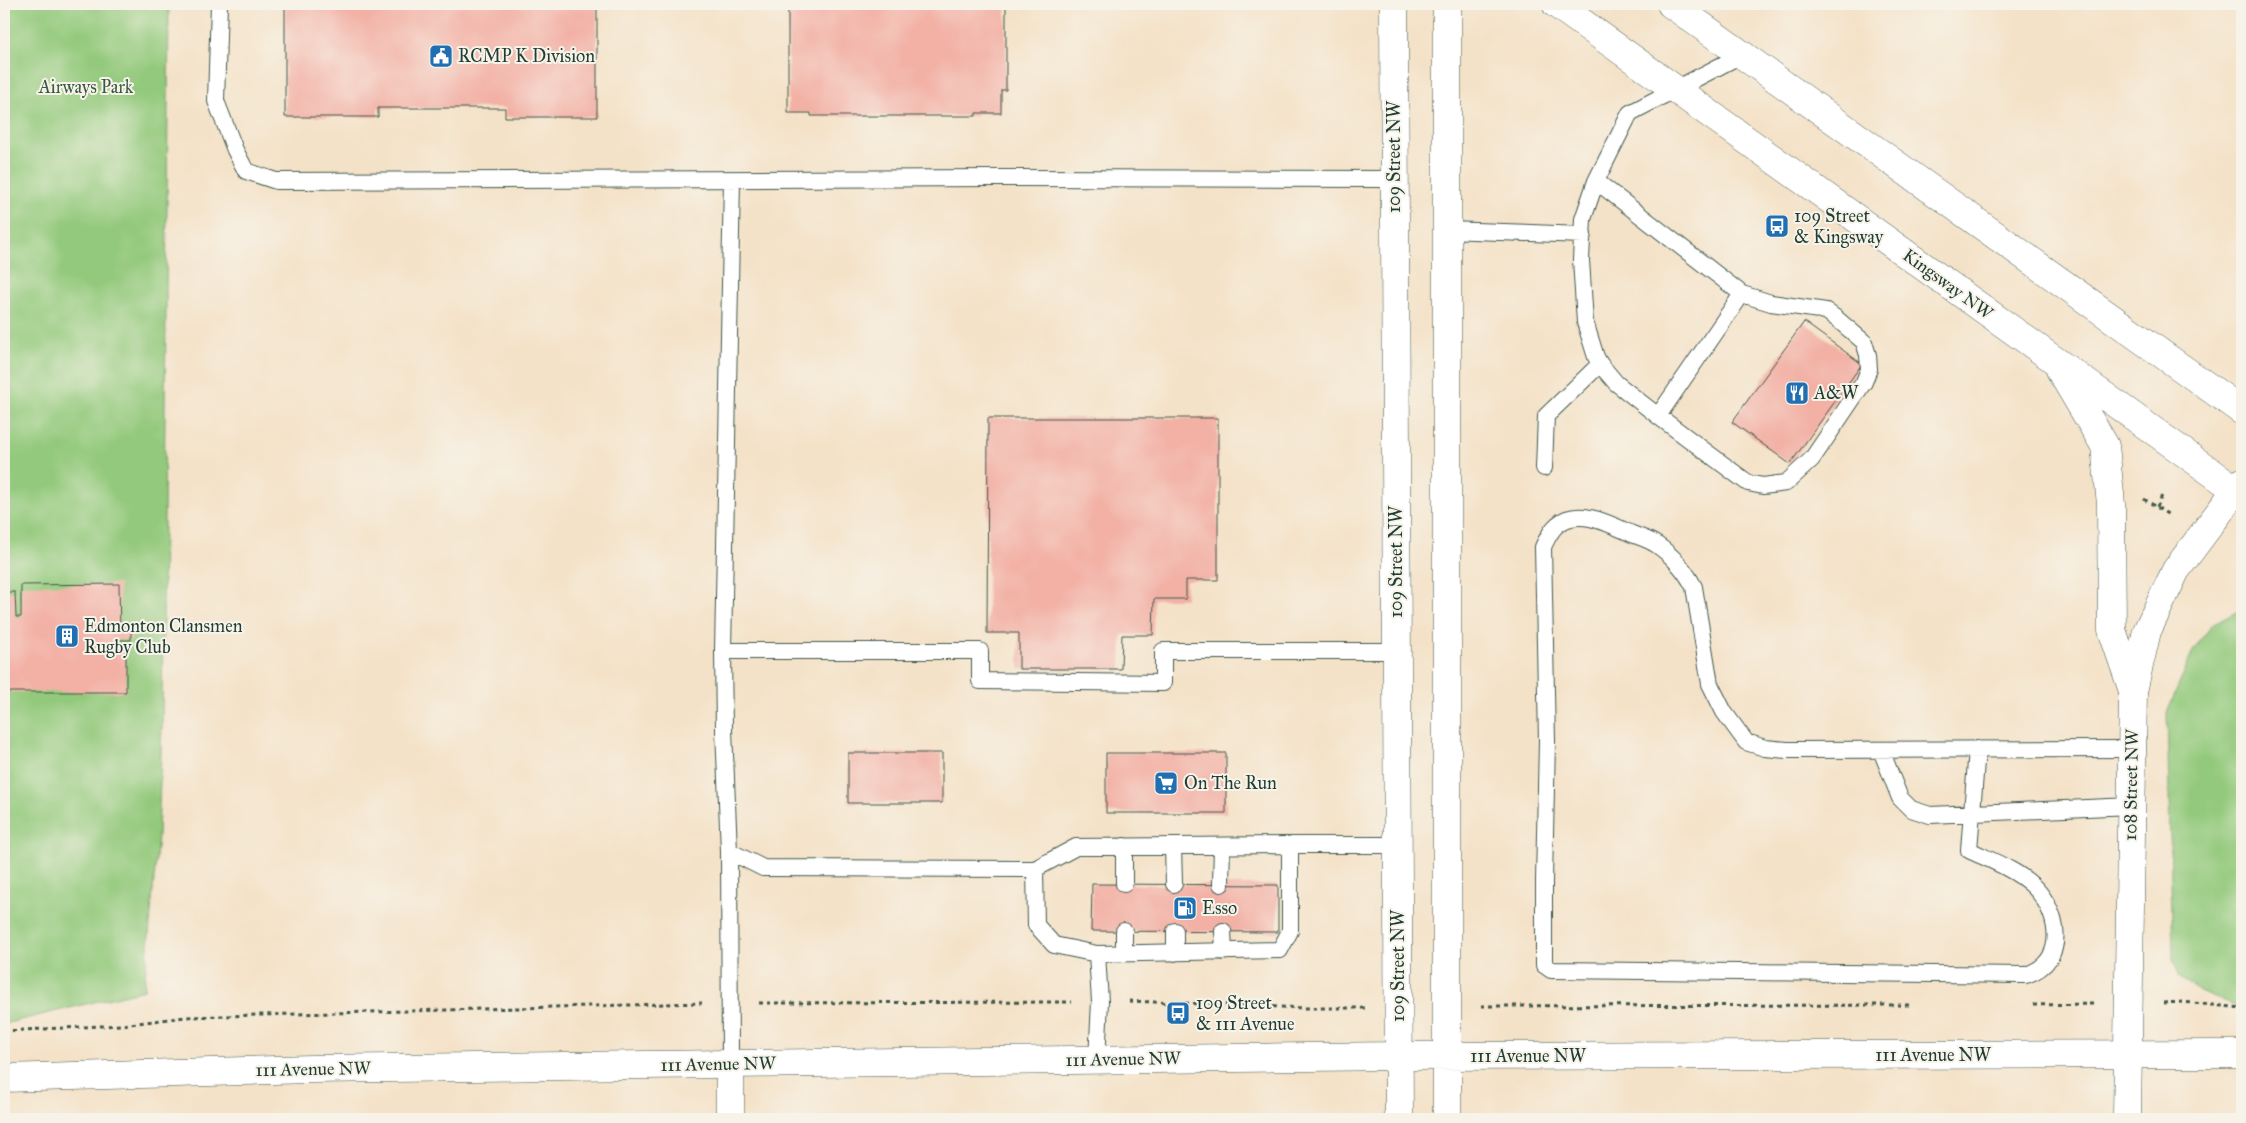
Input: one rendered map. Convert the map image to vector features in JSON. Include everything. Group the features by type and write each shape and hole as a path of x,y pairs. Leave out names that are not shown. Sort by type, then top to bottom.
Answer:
{"main road":[{"name":"109 Street NW","path":"1394,4 1399,1119"},
{"path":"1447,4 1447,1119"},
{"name":"Kingsway NW","path":"1556,4 1676,88 2052,359 2240,488"},
{"path":"1671,4 2242,411"},
{"path":"2052,359 2105,446 2111,504 2112,630 2133,691"},
{"name":"108 Street NW","path":"2127,1119 2126,1054 2133,691 2147,631 2176,570 2240,488"},
{"name":"111 Avenue NW","path":"4,1078 311,1069 1399,1056 2242,1054"},
{"path":"730,1064 730,1119"}],"lane":[{"path":"219,4 216,101 235,150 246,170 276,182 1001,178 1395,179"},
{"path":"1596,182 1742,294 1771,303 1826,311 1852,330 1864,342 1868,355 1869,369 1864,382 1817,451 1786,483 1776,486 1748,482 1724,466 1616,383 1600,364 1584,322 1583,219 1596,182 1630,113 1743,54"},
{"path":"730,1064 729,851 724,730 724,651 732,180"},
{"path":"1447,230 1583,235"},
{"path":"1658,416 1742,294"},
{"path":"1544,468 1546,416 1600,364"},
{"path":"1977,749 1969,850 2008,869 2031,884 2050,909 2055,928 2055,950 2046,965 2036,972 2026,975 1551,970 1544,965 1547,741 1543,547 1548,534 1557,524 1568,519 1582,517 1600,520 1656,544 1687,573 1694,587 1710,684 1724,712 1746,742 1765,748 1787,750 1977,749 2132,749"},
{"path":"724,651 980,651 980,681 1163,684 1163,651 1396,651"},
{"path":"1881,750 1900,798 1911,809 1930,815 2131,806"},
{"path":"729,851 763,868 1035,869 1076,847 1398,844"},
{"path":"1035,869 1036,925 1054,945 1097,954 1280,950 1290,931 1290,845"},
{"path":"1124,846 1124,884"},
{"path":"1173,846 1174,884"},
{"path":"1222,846 1222,884"},
{"path":"1124,931 1124,954"},
{"path":"1175,931 1175,953"},
{"path":"1223,931 1224,952"},
{"path":"1097,954 1100,1002 1097,1060"}],"path":[{"path":"2157,507 2163,493"},
{"path":"2143,498 2168,515"},
{"path":"4,1031 121,1025 186,1017 731,1003 1143,1001 1338,1009"},
{"path":"2183,1002 2242,1008"},
{"path":"2028,1004 2078,1004"},
{"path":"1505,1006 1920,1005"}],"green space":[{"name":"Airways Park","path":"4,4 169,4 162,725 158,836 144,990 4,1024"},
{"path":"2242,609 2242,1008 2199,992 2180,978 2173,959 2167,713 2193,651 2212,625"}],"building":[{"name":"RCMP K Division","path":"285,4 597,4 597,117 505,117 505,108 378,108 378,117 285,117"},
{"path":"788,4 1006,4 1006,90 1001,90 1001,113 976,113 976,116 811,116 811,113 788,113"},
{"name":"A&W","path":"1804,322 1862,364 1790,464 1732,422"},
{"path":"988,418 1218,418 1218,580 1186,580 1186,599 1154,599 1153,635 1122,635 1121,669 1019,669 1019,633 987,633"},
{"name":"Edmonton Clansmen Rugby Club","path":"119,584 120,631 131,631 131,640 118,640 118,647 126,647 126,692 4,692 4,592 15,592 16,617 21,617 21,585"},
{"path":"848,753 942,753 942,803 848,803"},
{"name":"On The Run","path":"1106,753 1226,753 1226,813 1106,813"},
{"name":"Esso","path":"1092,884 1278,885 1278,932 1091,931"}],"place":[{"name":"RCMP K Division","path":"441,56"},
{"name":"109 Street & Kingsway","path":"1777,226"},
{"name":"A&W","path":"1797,393"},
{"name":"Edmonton Clansmen Rugby Club","path":"67,636"},
{"name":"On The Run","path":"1166,783"},
{"name":"Esso","path":"1185,908"},
{"name":"109 Street & 111 Avenue","path":"1178,1013"}]}
